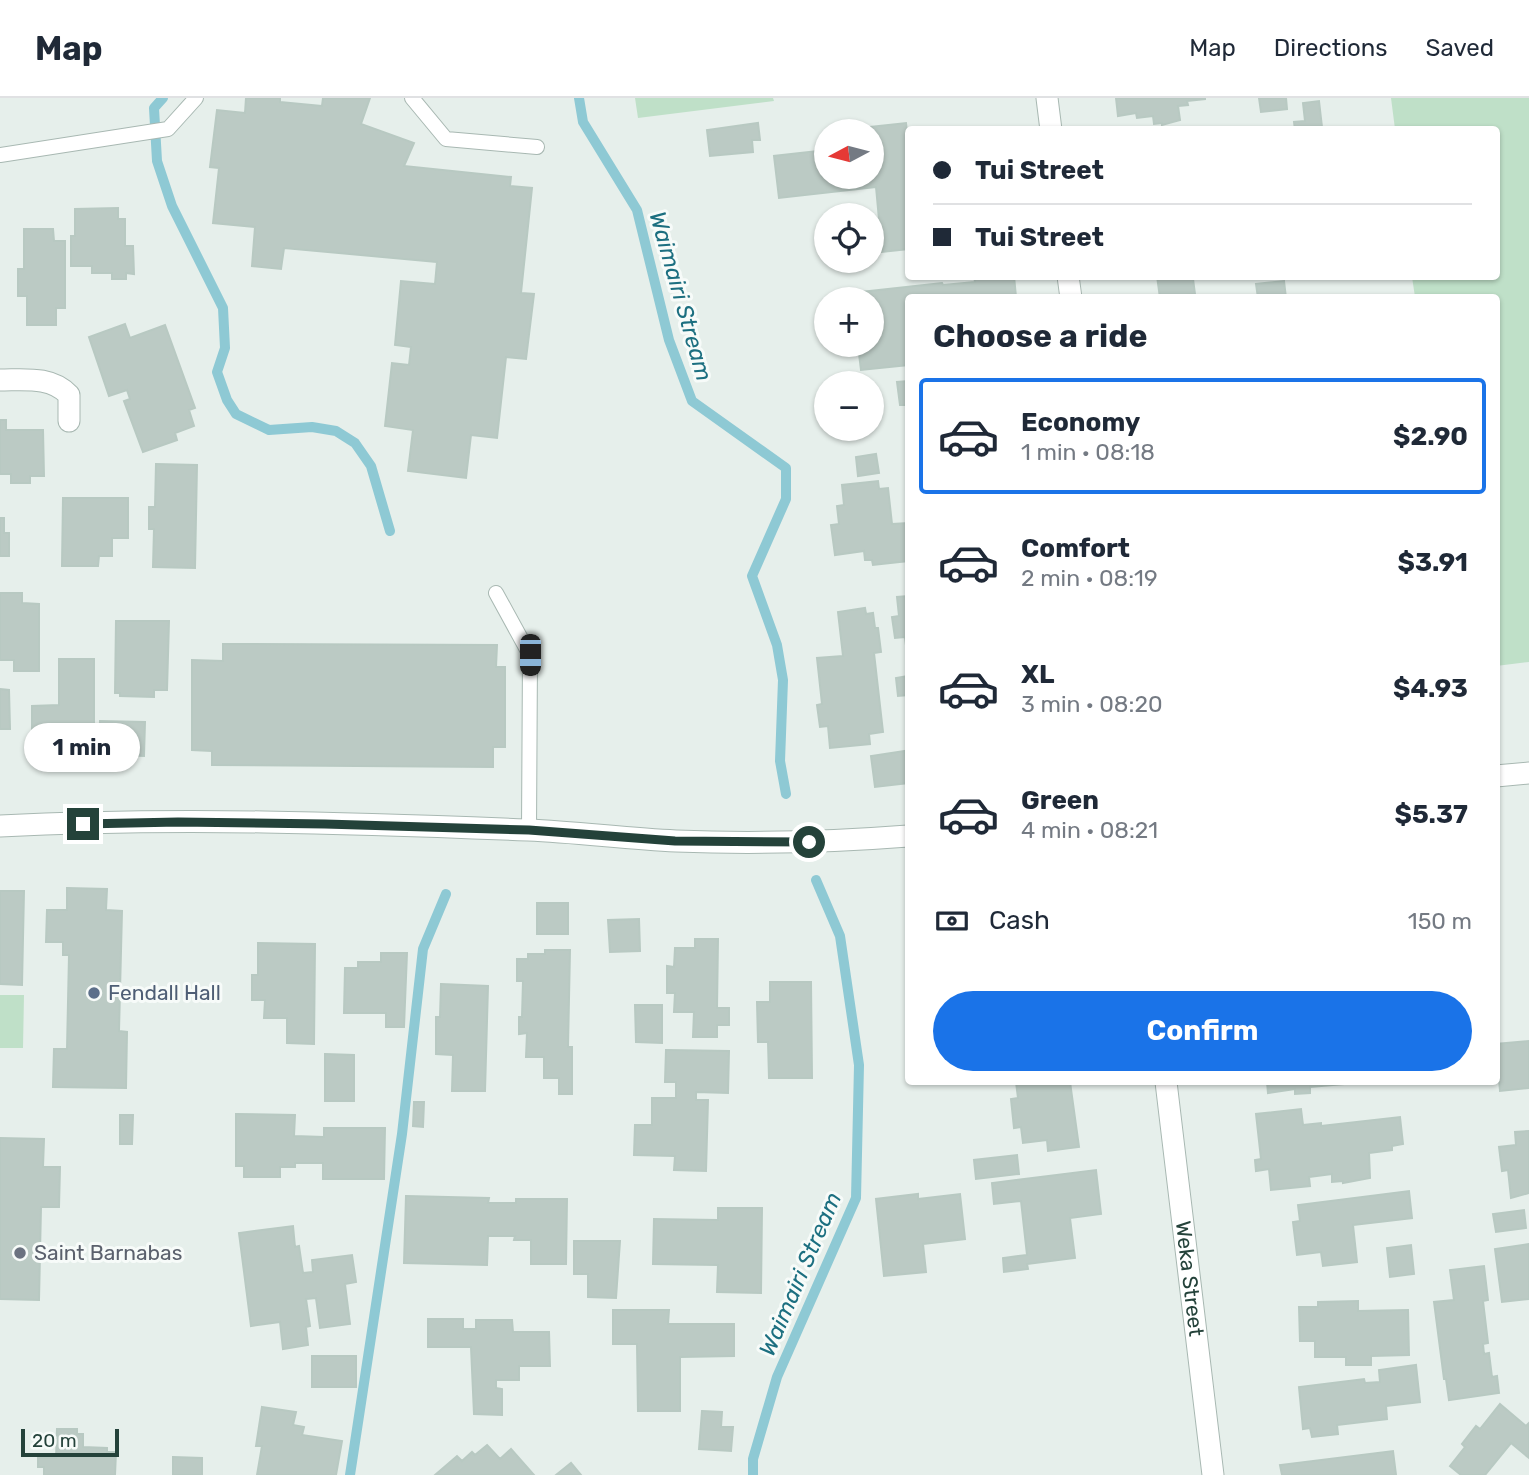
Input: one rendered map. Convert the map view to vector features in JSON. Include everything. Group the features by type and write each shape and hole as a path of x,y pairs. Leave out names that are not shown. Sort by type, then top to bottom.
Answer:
{"street":[{"path":"1047,98 1050,126"},
{"path":"0,380 43,381 59,385 69,395 69,421"},
{"path":"1500,776 1529,773"},
{"path":"0,826 178,822 529,830 675,841 836,842 905,836"},
{"name":"Weka Street","path":"1166,1085 1213,1475"}],"lane":[{"path":"0,155 145,134 168,128 196,98"},
{"path":"412,98 446,139 537,147"},
{"path":"496,593 530,655 529,830"}],"green space":[{"path":"635,98 773,98 774,101 638,118"},
{"path":"1391,98 1529,98 1529,662 1500,666 1500,294 1415,294 1412,280 1500,280 1500,126 1395,126"},
{"path":"0,995 24,995 23,1048 0,1048"}],"building":[{"path":"246,98 280,98 280,102 322,106 323,98 370,98 361,124 414,143 404,166 511,177 510,186 532,188 521,293 534,294 526,359 506,357 497,438 471,435 466,478 408,471 413,430 385,426 392,363 409,365 411,347 395,345 401,281 435,284 437,262 284,248 281,269 252,266 255,227 213,223 219,168 210,167 217,110 245,113"},
{"path":"1116,98 1205,99 1187,101 1188,105 1178,106 1180,120 1162,125 1154,124 1153,116 1137,118 1136,113 1118,116"},
{"path":"1259,98 1286,98 1287,109 1261,112"},
{"path":"1319,101 1322,126 1294,126 1294,122 1305,121 1303,103"},
{"path":"758,123 760,140 752,140 753,152 710,156 707,130"},
{"path":"906,123 905,249 884,252 884,203 877,203 876,189 884,189 884,125"},
{"path":"814,151 814,189 858,189 779,198 774,156"},
{"path":"118,208 118,219 125,219 125,246 133,246 134,274 126,273 126,279 112,279 112,273 92,273 92,266 71,266 71,236 75,236 75,209"},
{"path":"24,229 53,229 54,241 65,241 65,308 56,308 56,325 27,325 27,296 18,296 18,269 24,269"},
{"path":"975,280 1014,280 1016,294 905,294 905,365 861,370 859,357 884,357 884,289"},
{"path":"1158,280 1193,280 1195,294 1159,294"},
{"path":"1284,281 1286,294 1257,294 1256,284"},
{"path":"125,324 130,338 165,325 195,408 189,410 194,426 175,433 177,440 143,452 124,401 130,399 127,390 109,396 89,337"},
{"path":"905,381 905,405 900,405 897,382"},
{"path":"0,420 6,420 6,430 43,430 44,476 30,476 30,483 11,483 11,474 0,474"},
{"path":"876,454 879,473 858,476 856,457"},
{"path":"156,464 197,465 195,568 153,567 154,529 149,529 149,507 155,507"},
{"path":"878,481 879,489 888,488 892,524 905,523 905,561 873,565 872,560 865,560 864,551 835,555 831,525 839,524 837,506 844,505 842,485"},
{"path":"63,498 128,498 128,538 112,538 112,556 99,556 98,566 62,566"},
{"path":"0,518 4,518 4,533 9,533 9,556 0,556"},
{"path":"0,593 22,593 22,603 39,604 39,671 14,671 14,660 0,660"},
{"path":"905,596 905,637 895,638 892,617 899,616 897,597"},
{"path":"865,608 866,614 873,613 875,628 878,628 881,652 874,653 883,732 869,734 870,744 830,748 828,726 820,727 817,705 822,704 817,658 843,656 838,612"},
{"path":"116,621 169,621 167,690 154,690 154,697 120,696 120,693 115,693"},
{"path":"223,644 497,645 496,667 505,667 505,747 493,747 493,767 212,765 212,751 192,750 192,660 223,661"},
{"path":"59,659 94,659 94,762 56,762 56,755 37,755 37,737 32,736 32,706 59,705"},
{"path":"905,676 905,695 898,696 896,678"},
{"path":"0,689 9,690 10,729 0,729"},
{"path":"100,721 145,722 144,756 116,755 116,761 99,761"},
{"path":"905,751 905,783 875,787 871,756"},
{"name":"Fendall Hall","path":"67,888 107,889 106,910 122,911 119,1031 127,1032 126,1088 53,1087 54,1049 67,1049 69,955 63,955 63,942 46,942 47,910 67,910"},
{"path":"0,891 24,891 22,985 0,984"},
{"path":"537,903 568,903 568,934 537,934"},
{"path":"639,919 640,951 610,952 608,920"},
{"path":"695,939 718,939 717,1008 729,1008 729,1025 717,1025 717,1037 693,1037 694,1012 674,1012 675,993 667,993 667,966 674,967 675,948 695,948"},
{"path":"258,943 315,944 314,1044 287,1043 287,1018 264,1018 265,1000 252,1000 252,975 258,975"},
{"path":"545,950 570,950 568,1047 572,1047 572,1094 559,1094 559,1078 544,1078 544,1057 526,1057 527,1033 519,1034 523,981 517,981 517,959 528,959 528,954 545,954"},
{"path":"381,953 407,953 404,1027 386,1027 386,1013 344,1013 345,968 358,968 358,962 381,962"},
{"path":"770,982 811,982 812,1078 769,1078 768,1042 758,1042 757,1002 770,1002"},
{"path":"441,984 488,986 485,1091 452,1091 453,1055 436,1054 436,1017 440,1017"},
{"path":"635,1005 662,1005 662,1043 636,1042"},
{"path":"1529,1041 1529,1088 1500,1091 1500,1044"},
{"path":"666,1050 729,1051 728,1093 696,1092 696,1100 708,1100 706,1171 674,1170 675,1156 634,1155 635,1125 652,1125 652,1098 676,1098 676,1082 665,1082"},
{"path":"325,1054 354,1055 354,1101 325,1101"},
{"path":"1016,1085 1070,1085 1079,1147 1048,1151 1047,1140 1023,1143 1021,1127 1014,1128 1011,1099 1018,1098"},
{"path":"1267,1085 1332,1085 1310,1087 1310,1093 1295,1094 1295,1089 1268,1093"},
{"path":"414,1102 424,1102 423,1127 413,1126"},
{"path":"1301,1109 1303,1125 1321,1123 1321,1126 1400,1117 1403,1144 1392,1146 1392,1150 1369,1153 1370,1178 1343,1183 1332,1182 1332,1174 1309,1177 1310,1186 1271,1190 1269,1169 1256,1171 1255,1160 1261,1159 1256,1114"},
{"path":"236,1114 295,1115 294,1136 324,1137 324,1128 385,1128 384,1179 323,1179 323,1163 295,1163 295,1167 280,1167 280,1177 244,1177 244,1166 236,1166"},
{"path":"120,1115 133,1115 132,1144 120,1144"},
{"path":"1529,1131 1529,1193 1511,1198 1508,1170 1502,1171 1499,1147 1516,1145 1515,1132"},
{"name":"Saint Barnabas","path":"0,1138 44,1139 43,1167 60,1167 59,1207 41,1207 39,1300 0,1299"},
{"path":"1017,1155 1019,1174 976,1179 974,1160"},
{"path":"1096,1170 1101,1214 1070,1218 1075,1258 1027,1264 1028,1269 1004,1272 1003,1258 1027,1255 1021,1201 994,1204 992,1183"},
{"path":"1409,1191 1412,1218 1353,1225 1357,1262 1323,1266 1321,1252 1297,1255 1293,1222 1300,1221 1298,1205"},
{"path":"918,1194 918,1199 960,1194 965,1239 923,1244 926,1272 884,1276 876,1199"},
{"path":"406,1196 489,1198 488,1203 516,1203 516,1199 567,1199 566,1264 531,1264 531,1240 514,1240 515,1236 488,1236 487,1265 404,1263"},
{"path":"718,1208 762,1208 761,1293 717,1292 718,1265 653,1264 654,1219 718,1220"},
{"path":"1524,1210 1526,1228 1496,1232 1493,1214"},
{"path":"293,1226 295,1247 299,1246 303,1273 313,1272 312,1260 352,1255 356,1282 345,1284 350,1324 320,1328 316,1298 306,1299 310,1326 306,1327 308,1345 283,1349 280,1322 251,1326 239,1233"},
{"path":"574,1241 620,1241 616,1298 588,1297 588,1274 574,1274"},
{"path":"1529,1244 1529,1299 1502,1302 1495,1249"},
{"path":"1411,1245 1414,1274 1390,1277 1387,1248"},
{"path":"1484,1266 1488,1300 1483,1301 1488,1343 1483,1344 1484,1354 1489,1353 1492,1377 1497,1376 1499,1393 1449,1400 1434,1302 1454,1300 1450,1270"},
{"path":"1358,1301 1358,1311 1408,1310 1409,1355 1371,1356 1371,1365 1346,1365 1346,1357 1315,1357 1315,1341 1300,1341 1299,1307 1318,1307 1318,1302"},
{"path":"613,1310 669,1310 668,1324 734,1324 734,1356 680,1357 680,1411 638,1411 637,1344 613,1344"},
{"path":"428,1319 463,1319 463,1329 476,1329 476,1320 512,1320 513,1332 549,1332 550,1366 519,1366 519,1380 496,1380 496,1388 502,1389 502,1415 474,1414 471,1347 428,1347"},
{"path":"312,1356 356,1356 356,1387 312,1387"},
{"path":"1416,1365 1420,1402 1386,1406 1387,1419 1337,1425 1338,1434 1312,1437 1310,1428 1303,1429 1299,1387 1364,1379 1365,1383 1380,1382 1379,1370"},
{"path":"1500,1404 1526,1426 1529,1423 1529,1458 1511,1443 1485,1475 1461,1475 1450,1466 1465,1447 1462,1444 1476,1426 1480,1429"},
{"path":"262,1407 296,1412 293,1425 304,1427 302,1435 342,1441 336,1475 257,1475 262,1446 256,1446"},
{"path":"702,1411 722,1412 721,1427 733,1427 731,1451 699,1449"},
{"path":"57,1429 77,1429 77,1434 83,1434 83,1447 107,1448 107,1452 116,1452 115,1475 44,1475 44,1467 38,1467 38,1458 56,1458"},
{"path":"487,1445 500,1459 511,1449 534,1475 435,1475 457,1456 462,1461 472,1452 475,1455"},
{"path":"1393,1451 1396,1475 1282,1475 1280,1465"},
{"path":"173,1457 202,1458 202,1475 173,1475"},
{"path":"571,1463 581,1475 556,1475"}],"waterway":[{"path":"163,98 154,108 157,161 172,206 223,308 225,348 217,372 227,400 236,414 269,430 312,427 336,431 355,443 371,466 390,531"},
{"name":"Waimairi Stream","path":"579,98 583,122 637,210 669,340 692,401 786,468 786,499 752,576 777,645 783,680 780,761 786,794"},
{"name":"Waimairi Stream","path":"753,1475 753,1459 777,1377 856,1198 859,1065 840,936 816,880"},
{"path":"350,1475 402,1134 423,949 446,894"}],"place":[{"name":"Fendall Hall","path":"94,993"},
{"name":"Saint Barnabas","path":"20,1253"}],"route":[{"path":"83,824 325,824 529,830 675,841 809,842"}]}
